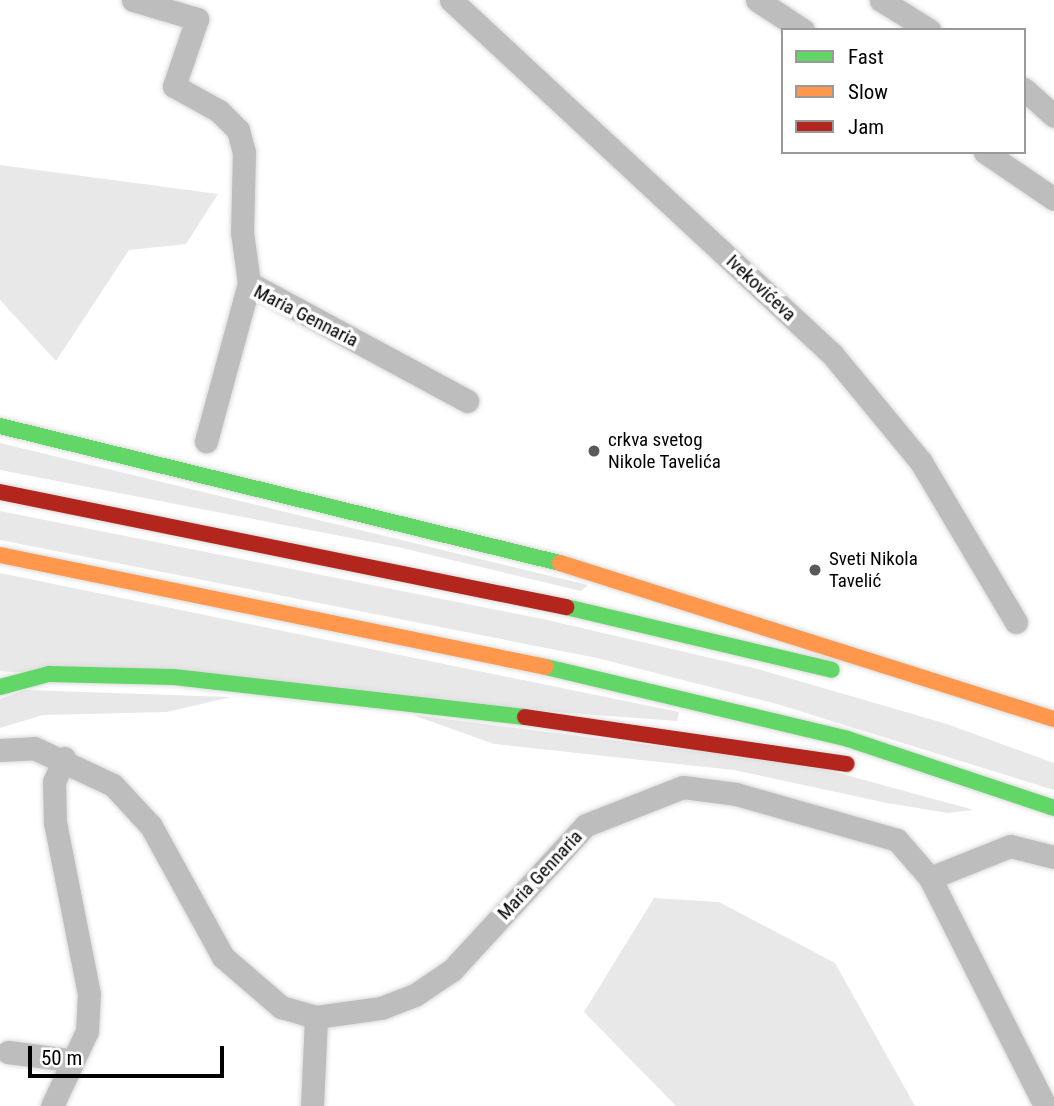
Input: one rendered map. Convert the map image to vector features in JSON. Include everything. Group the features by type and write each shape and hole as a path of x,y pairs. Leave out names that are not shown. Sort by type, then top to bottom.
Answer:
{"highway":[{"path":"0,426 633,581 1048,717"},
{"path":"0,492 574,607 859,678 1006,724"},
{"path":"0,555 673,693 848,739 1054,808"},
{"path":"0,687 49,674 174,677 754,745 869,770"},
{"path":"970,800 1016,815 1054,821"}],"street":[{"path":"133,0 197,19 174,86 219,111 238,130 249,283"},
{"name":"Ivekovićeva","path":"451,0 832,354 921,462 1016,622"},
{"path":"757,0 800,28"},
{"path":"881,0 926,28"},
{"path":"1026,91 1054,117"},
{"path":"988,154 1054,199"},
{"name":"Maria Gennaria","path":"206,441 249,283 467,401"},
{"name":"Maria Gennaria","path":"0,750 34,748 64,758 113,785 151,826 223,957 252,987 281,1007 316,1017 381,1008 415,995 452,970 586,825 683,787 736,794 897,840 930,878 1045,1106"},
{"path":"52,1106 70,1060 87,1031 89,994 55,823 54,782 64,758"},
{"path":"930,878 1010,846 1054,858"},
{"path":"312,1106 316,1017"},
{"path":"8,1052 70,1060"}],"shaded area":[{"path":"0,165 218,194 186,244 129,250 56,361 0,300"},
{"path":"0,443 588,585 581,591 398,547 0,470"},
{"path":"0,511 543,619 758,669 947,724 1054,763 1054,790 777,704 597,658 0,540"},
{"path":"0,573 679,712 677,721 0,671"},
{"path":"25,690 231,697 167,712 43,715 0,728 0,699"},
{"path":"413,715 813,766 974,810 948,813 887,803 734,770 494,744"},
{"path":"654,898 719,902 835,963 915,1106 676,1106 584,1012"}],"traffic: fast":[{"path":"0,426 560,563"},
{"path":"566,607 832,670"},
{"path":"546,667 848,739 1054,808"},
{"path":"0,687 49,674 174,677 525,717"}],"traffic: slow":[{"path":"0,555 546,667"},
{"path":"560,563 1054,719"}],"traffic: jam":[{"path":"0,492 566,607"},
{"path":"525,717 847,764"}],"place":[{"name":"crkva svetog Nikole Tavelića","path":"594,451"},
{"name":"Sveti Nikola Tavelić","path":"815,570"}]}
